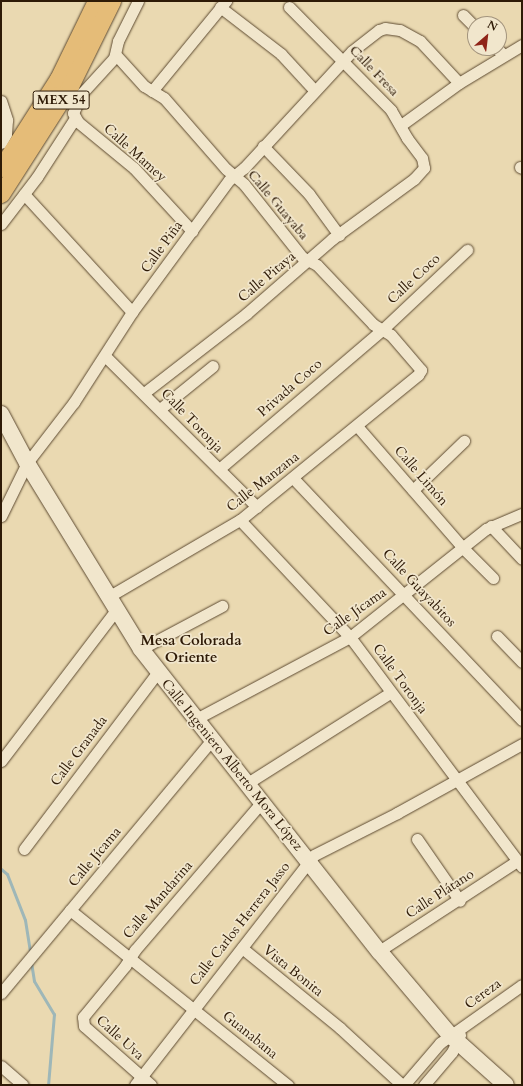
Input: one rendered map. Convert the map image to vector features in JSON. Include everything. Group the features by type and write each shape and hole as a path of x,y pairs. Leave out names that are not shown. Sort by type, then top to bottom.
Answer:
{"main road":[{"name":"MEX 54","path":"1,168 58,79 96,1"},
{"name":"MEX 54","path":"1,194 76,90 112,1"}],"street":[{"path":"1,224 24,194 75,118 74,107 76,90 116,55 118,41 138,1"},
{"path":"152,91 223,4 281,54 315,91"},
{"name":"Calle Fresa","path":"290,7 391,110 424,166"},
{"path":"463,15 467,19"},
{"name":"Calle Piña","path":"1,516 27,463 74,402 132,312 192,231 234,175 315,91 330,72 344,61 366,39 385,28 400,30 420,41 459,83"},
{"path":"507,50 522,45"},
{"name":"Calle Guayaba","path":"116,55 144,86 164,98 244,184 302,256 310,261 382,330 391,335 421,370"},
{"path":"401,125 495,56"},
{"path":"1,101 6,114 1,143"},
{"name":"Calle Mamey","path":"75,118 134,168 192,231"},
{"path":"263,146 309,194 339,235"},
{"name":"Calle Pitaya","path":"144,393 310,261 339,235 414,179 422,172 424,166"},
{"path":"24,194 132,312"},
{"name":"Calle Coco","path":"382,330 467,250"},
{"name":"Privada Coco","path":"219,469 382,330"},
{"name":"Calle Toronja","path":"105,356 144,393 257,507"},
{"path":"160,409 213,366"},
{"name":"Calle Manzana","path":"1,761 112,604 240,520 357,426 418,375 421,370"},
{"name":"Calle Ingeniero Alberto Mora López","path":"1,414 27,463 112,604 141,649 194,720 309,860 379,951 456,1035 506,1085"},
{"name":"Calle Limón","path":"357,426 462,547 493,578"},
{"path":"413,490 464,441"},
{"name":"Calle Guayabitos","path":"293,478 406,594 522,720"},
{"name":"Calle Jícama","path":"194,720 350,637 406,594 462,547 491,526 522,514"},
{"name":"Calle Toronja","path":"240,520 350,637 390,693 520,864"},
{"path":"491,526 522,559"},
{"path":"141,649 222,606"},
{"path":"497,636 522,662"},
{"name":"Calle Granada","path":"24,848 158,672"},
{"path":"246,784 390,693"},
{"name":"Calle Jícama","path":"1,993 42,940 70,910 211,740"},
{"name":"Calle Carlos Herrera Jasso","path":"138,1081 309,860 320,851 397,813 522,744"},
{"name":"Calle Mandarina","path":"82,1020 130,958 261,803"},
{"path":"417,839 460,901"},
{"name":"Calle Plátano","path":"379,951 520,864"},
{"name":"Guanabana","path":"70,910 288,1085"},
{"name":"Vista Bonita","path":"242,948 325,1016 403,1085"},
{"name":"Cereza","path":"456,1035 522,985"},
{"name":"Calle Uva","path":"82,1020 84,1026 138,1081 151,1085"},
{"path":"403,1085 456,1035"},
{"path":"424,1085 456,1035"},
{"path":"1,1066 23,1085"}],"waterway":[{"path":"1,869 7,874 25,920 30,952"},
{"path":"31,962 34,981 54,1014 48,1085"}],"district":[{"name":"Mesa Colorada Oriente","path":"191,648"}]}
